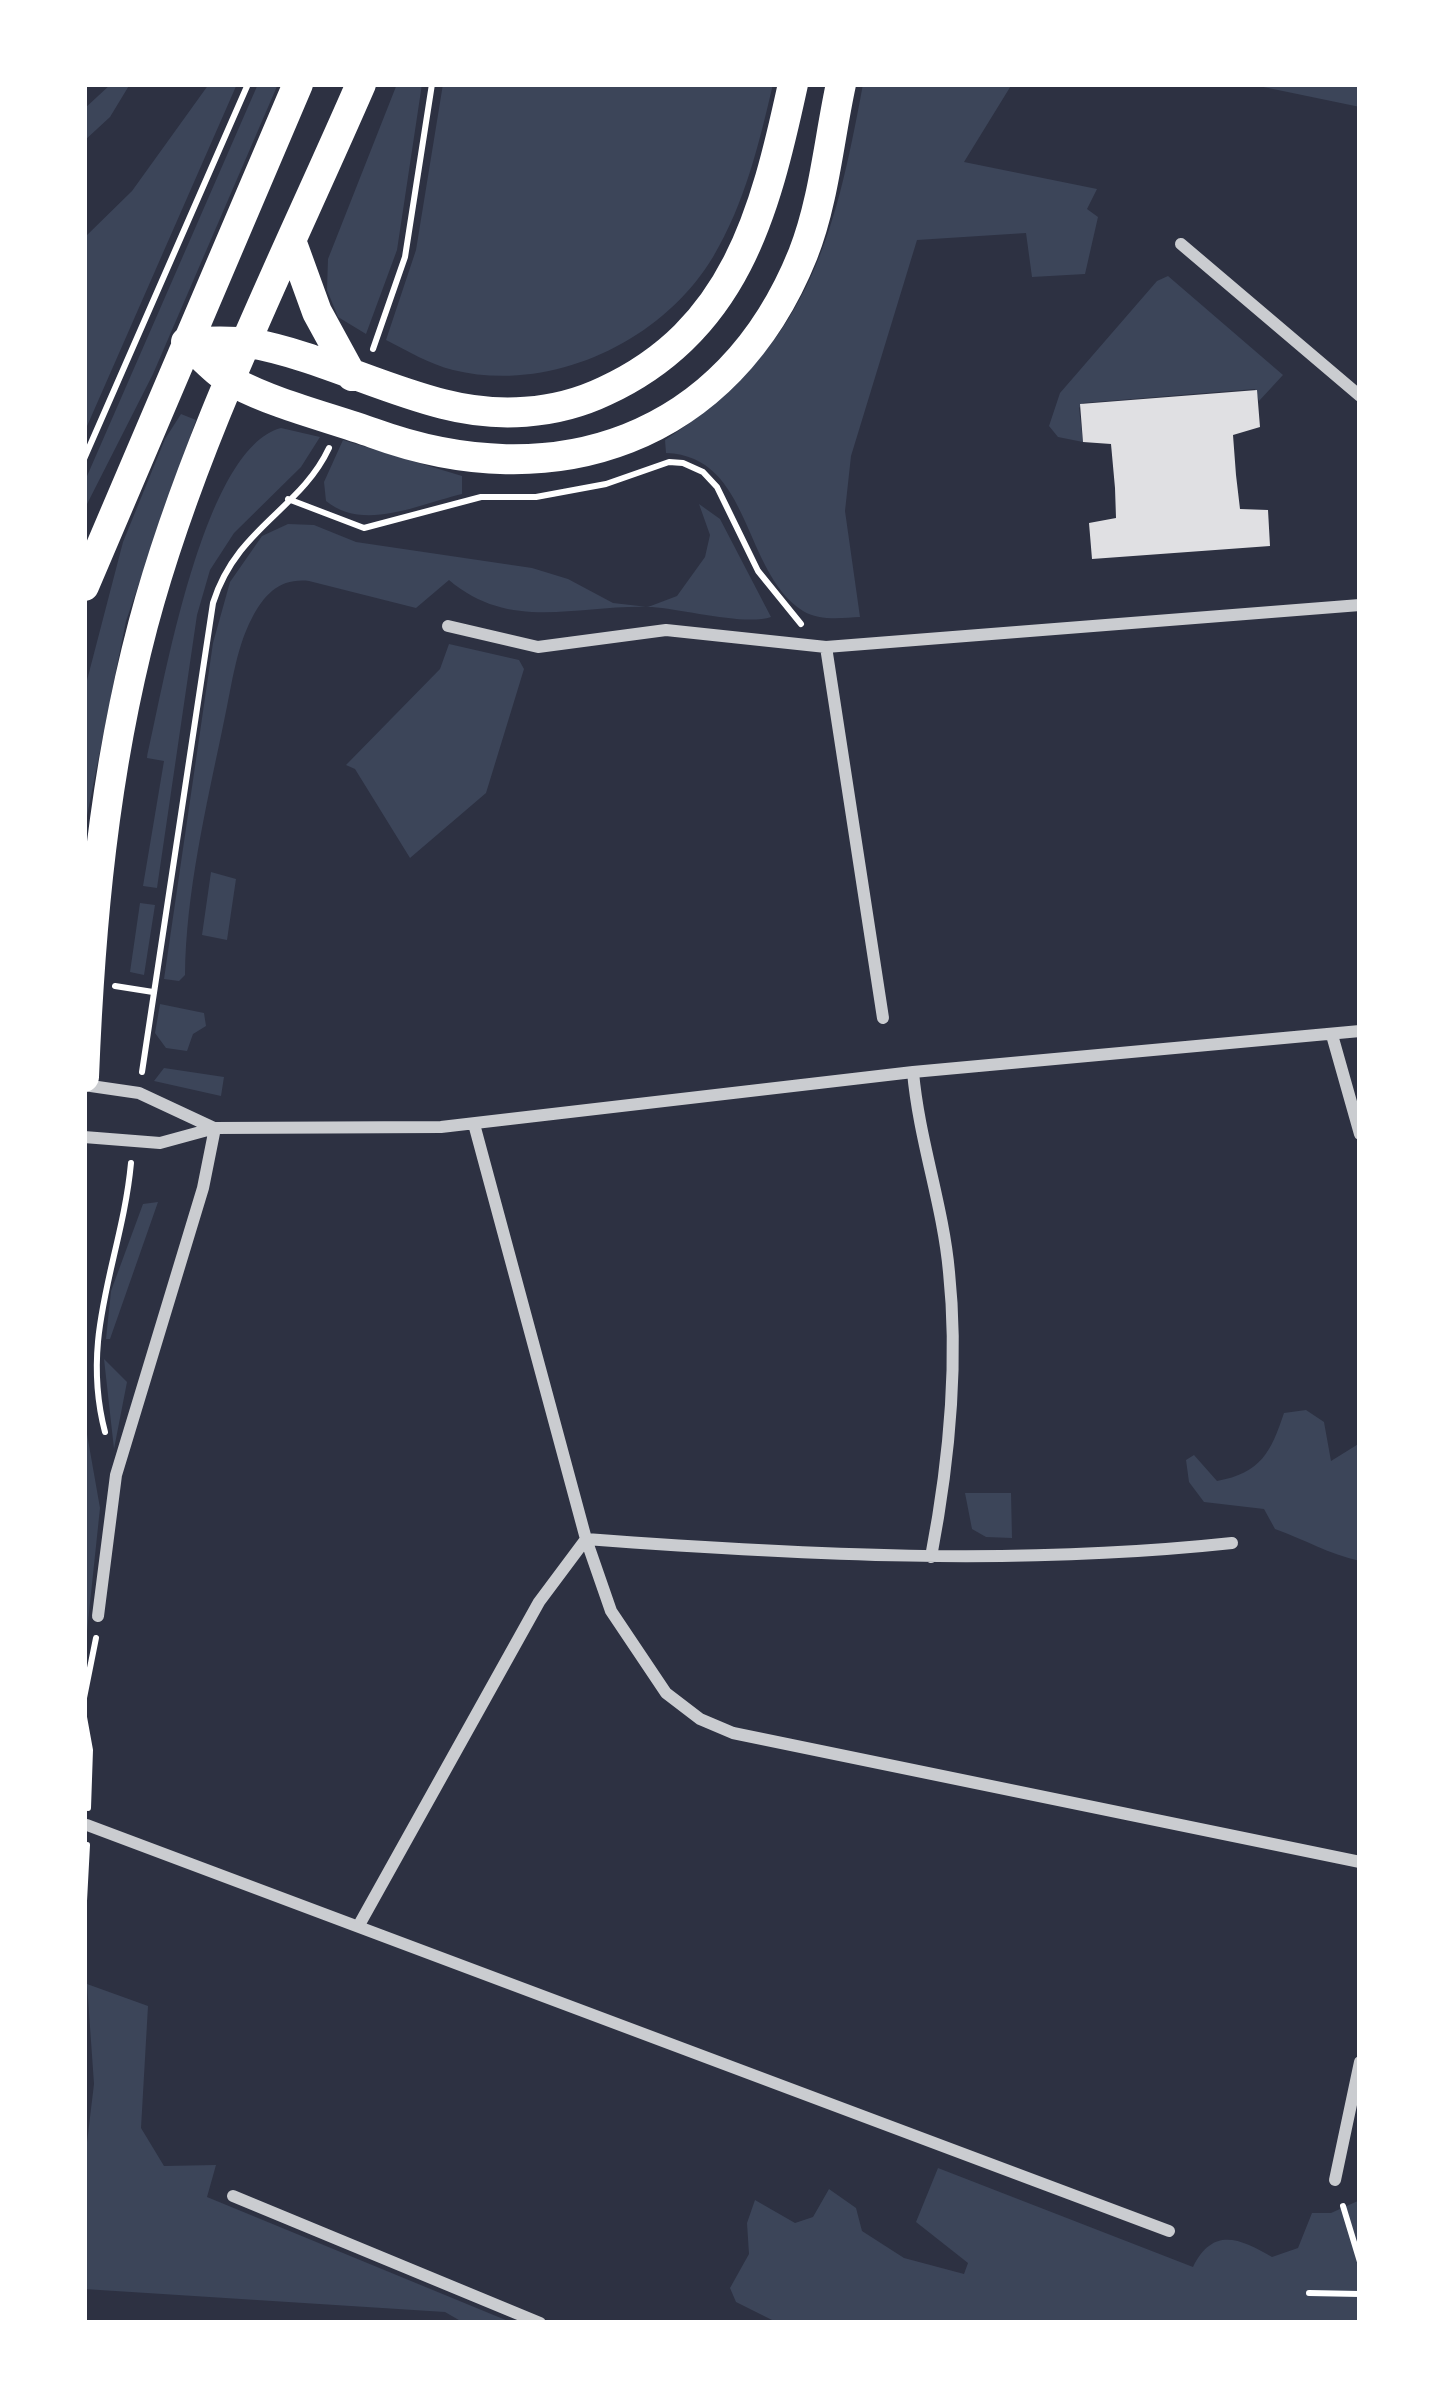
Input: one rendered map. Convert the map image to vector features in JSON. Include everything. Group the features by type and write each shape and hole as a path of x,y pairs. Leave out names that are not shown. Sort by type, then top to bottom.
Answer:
{"highway":[{"path":"84,586 298,84"},
{"path":"84,1081 102,846 123,707 168,546 361,84"},
{"path":"186,342 250,343 314,364 358,372 448,406 538,412 598,395 675,349 716,302 752,232 777,159 793,84"},
{"path":"186,342 233,382 445,457 543,461 623,440 693,402 762,328 803,252 841,84"},
{"path":"292,243 329,335 358,372"}],"street":[{"path":"1181,244 1360,396"},
{"path":"448,626 538,647 580,645 638,630 826,647 1360,605"},
{"path":"826,647 884,1018"},
{"path":"84,1137 160,1143 215,1128 351,1132 474,1124 913,1072 1360,1031"},
{"path":"1332,1034 1360,1135"},
{"path":"913,1072 946,1248 952,1322 946,1481 932,1557"},
{"path":"84,1081 140,1093 215,1128"},
{"path":"474,1124 586,1539 611,1612 666,1693 712,1725 836,1756 1360,1862"},
{"path":"98,1616 116,1475 203,1188 215,1128"},
{"path":"586,1539 932,1557 1154,1552 1232,1544"},
{"path":"359,1925 539,1602 586,1539"},
{"path":"87,1825 1169,2231"},
{"path":"1335,2180 1360,2062"},
{"path":"233,2197 540,2323"}],"path":[{"path":"84,459 248,84"},
{"path":"358,372 405,257 432,84"},
{"path":"142,1076 213,603 238,549 306,483 332,442"},
{"path":"288,499 364,528 481,497 536,497 606,484 669,462 683,464 703,472 723,496 758,571 802,626 800,646"},
{"path":"111,986 153,992"},
{"path":"116,1475 94,1368 102,1287 122,1234 131,1162"},
{"path":"84,1698 98,1616"},
{"path":"1342,2206 1360,2262"},
{"path":"1309,2293 1360,2294"}],"shaded area":[{"path":"111,84 130,84 110,117 84,141 84,109"},
{"path":"209,84 237,84 84,433 84,238 132,191"},
{"path":"258,84 278,84 153,374 84,510 84,483"},
{"path":"397,84 422,84 397,250 366,334 338,317 327,290 328,259"},
{"path":"443,84 773,84 734,216 691,287 664,314 600,354 564,367 490,376 444,367 386,340 416,250"},
{"path":"863,84 1012,84 964,162 1097,189 1087,209 1098,217 1085,274 1032,277 1026,233 917,240 851,456 845,511 860,617 831,618 803,611 783,593 715,473 694,459 666,453 665,440 752,367 806,286 840,193"},
{"path":"1249,84 1360,84 1360,107"},
{"path":"1168,276 1283,375 1259,401 1255,389 1083,403 1079,408 1083,442 1058,437 1049,426 1060,393 1157,281"},
{"path":"181,414 196,420 126,621 84,831 85,688 123,542 165,439"},
{"path":"281,428 320,437 301,467 234,533 210,570 197,615 157,888 143,886 164,761 147,758 191,573 230,478 254,445"},
{"path":"343,440 462,476 462,494 392,513 341,510 326,501 324,482"},
{"path":"699,504 720,519 771,617 730,618 648,607 677,596 705,557 710,535"},
{"path":"288,524 314,525 356,542 532,568 568,579 613,603 648,607 521,611 473,596 449,580 416,608 309,581 290,582 268,595 246,630 234,671 198,850 185,975 179,981 164,979 213,643 230,582 262,536"},
{"path":"449,644 519,660 524,669 486,793 410,858 355,769 346,765 440,669"},
{"path":"211,872 236,879 227,940 202,935"},
{"path":"140,903 155,905 144,975 130,972"},
{"path":"160,1004 204,1013 206,1026 193,1034 187,1051 166,1048 155,1033"},
{"path":"164,1068 224,1077 221,1096 154,1081"},
{"path":"158,1202 110,1339 106,1339 111,1291 143,1204"},
{"path":"104,1359 127,1382 114,1449"},
{"path":"1306,1410 1324,1422 1331,1461 1360,1443 1360,1561 1275,1529 1264,1509 1204,1502 1189,1482 1186,1460 1194,1455 1217,1481 1254,1466 1269,1450 1284,1413"},
{"path":"87,1434 100,1508 84,1660 84,1437"},
{"path":"965,1493 1011,1493 1012,1538 986,1537 972,1529"},
{"path":"87,1984 148,2006 141,2128 164,2166 216,2165 207,2197 513,2323 464,2323 445,2312 84,2289 84,2167 94,2084"},
{"path":"938,2168 1193,2267 1218,2241 1238,2241 1272,2257 1298,2248 1312,2213 1331,2213 1360,2200 1360,2323 778,2323 736,2302 730,2288 749,2254 747,2223 755,2200 795,2223 813,2217 829,2189 856,2208 862,2231 904,2258 964,2274 968,2263 916,2222"}],"building":[{"path":"1257,390 1260,427 1233,435 1236,475 1240,509 1268,510 1270,546 1092,559 1089,523 1116,518 1115,488 1111,444 1083,442 1080,404"}]}
